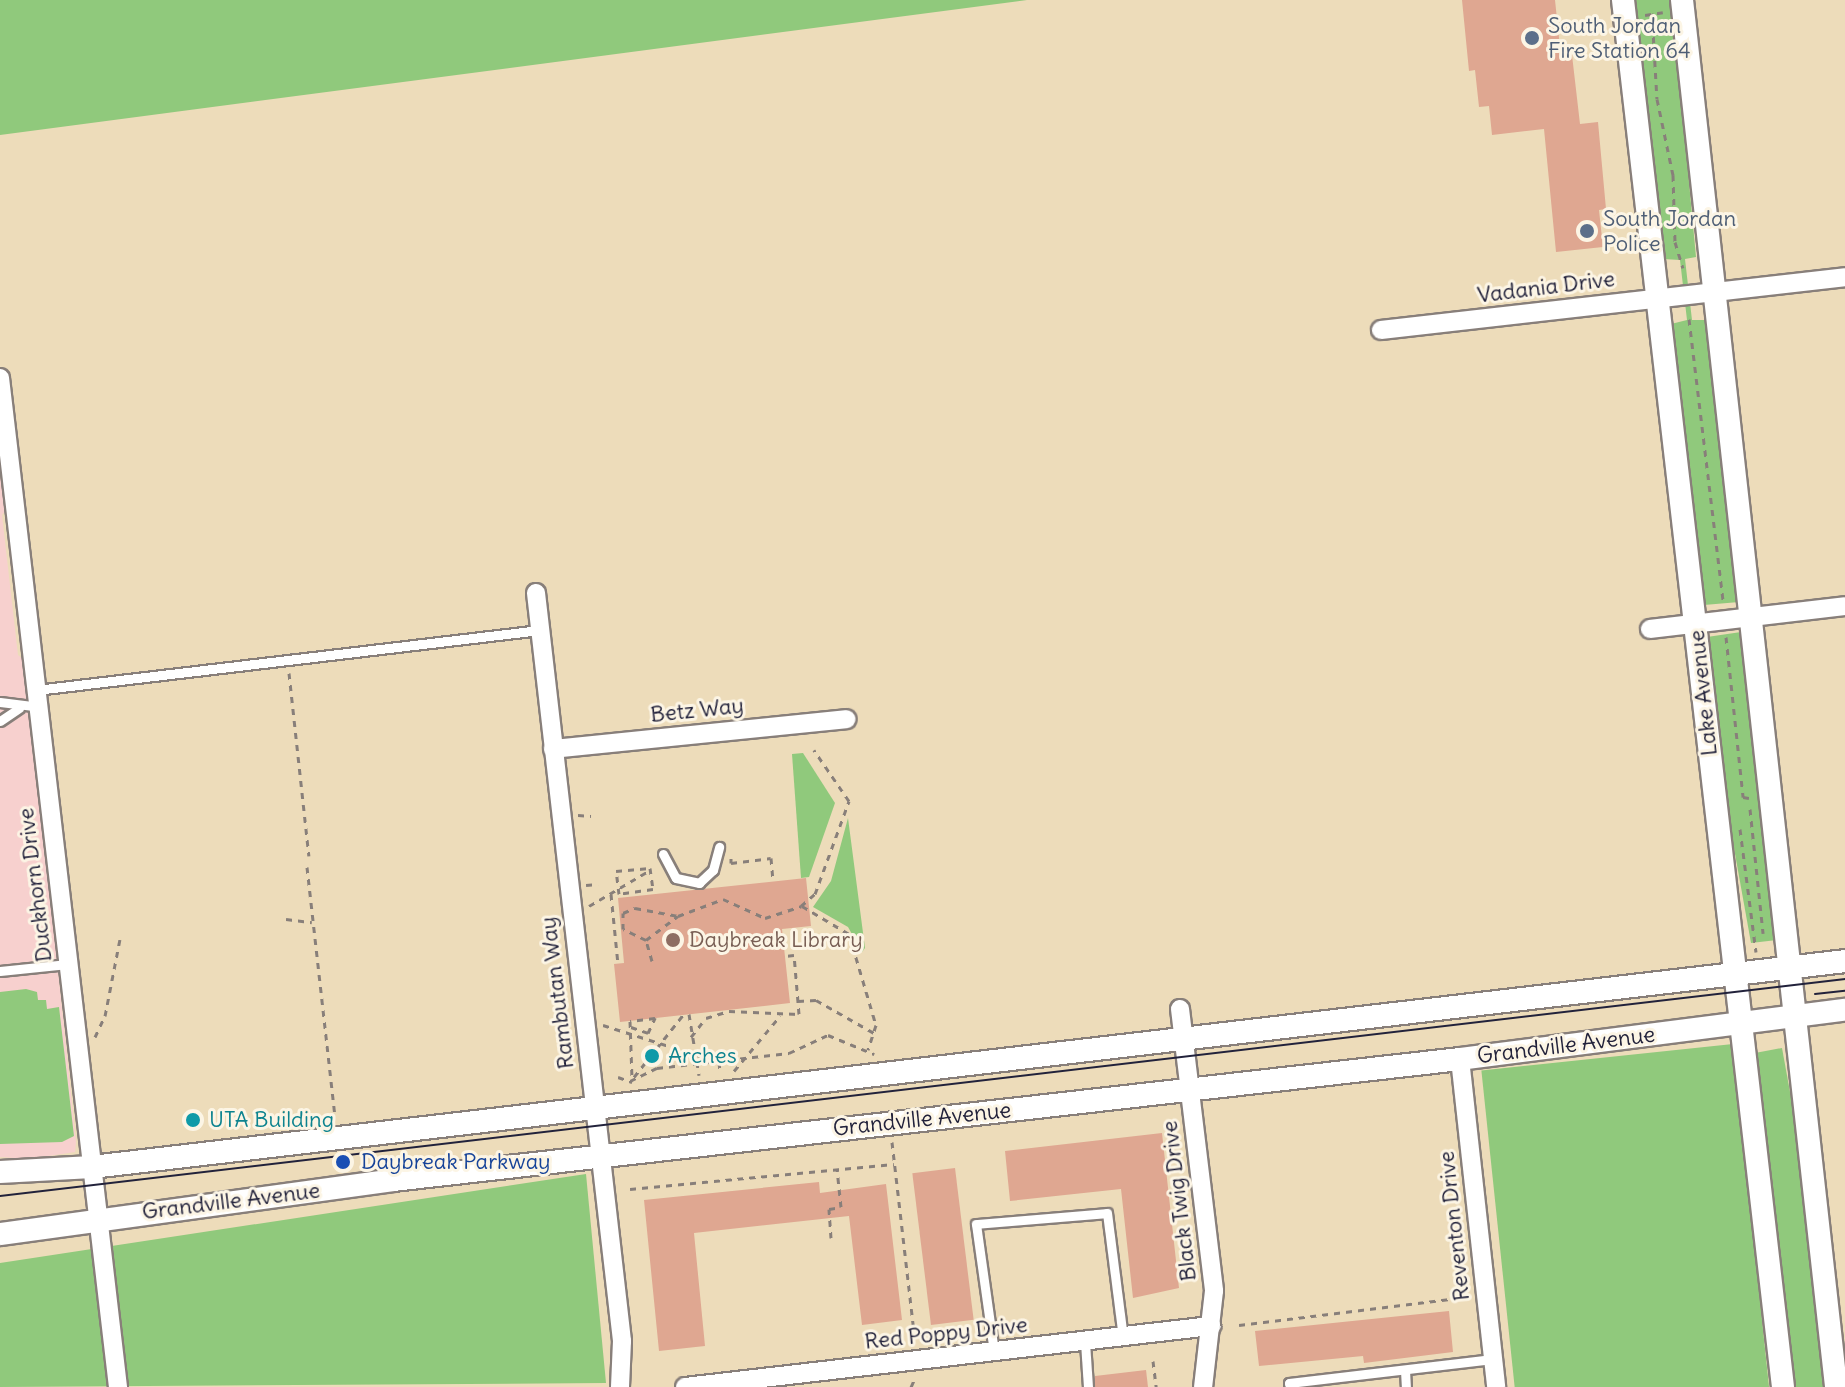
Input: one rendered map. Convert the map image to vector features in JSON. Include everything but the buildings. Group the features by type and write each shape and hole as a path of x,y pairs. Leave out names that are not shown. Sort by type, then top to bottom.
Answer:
{"street":[{"name":"Lake Avenue","path":"1623,0 1783,1387"},
{"path":"1673,6 1715,291 1836,1387"},
{"name":"Vadania Drive","path":"1381,330 1845,277"},
{"name":"Duckhorn Drive","path":"0,378 5,462 37,698 118,1387"},
{"name":"Rambutan Way","path":"536,593 622,1341 620,1387"},
{"path":"1650,629 1845,606"},
{"name":"Betz Way","path":"553,749 846,719"},
{"path":"0,1172 92,1167 595,1105 1184,1040 1845,961"},
{"name":"Black Twig Drive","path":"1180,1009 1214,1291 1203,1387"},
{"name":"Grandville Avenue","path":"0,1234 97,1218 601,1156 1460,1059 1845,1010"},
{"name":"Reventon Drive","path":"1460,1059 1496,1387"},
{"name":"Red Poppy Drive","path":"685,1387 1211,1326"}],"lane":[{"path":"0,721 37,698 540,630"},
{"path":"0,702 19,708"},
{"path":"663,854 676,878 699,883 713,870 724,847"},
{"path":"0,971 69,964"},
{"path":"994,1352 976,1224 1107,1213 1123,1338"},
{"path":"1085,1342 1088,1387"},
{"path":"1290,1387 1289,1383 1493,1359"},
{"path":"1405,1370 1406,1387"}],"path":[{"path":"1641,15 1673,6"},
{"path":"1652,13 1657,99 1673,175 1675,242 1683,268"},
{"path":"1689,319 1763,933"},
{"path":"289,672 309,856"},
{"path":"646,940 678,916 723,899 765,918 801,906 825,877 849,801 814,750"},
{"path":"578,815 591,816"},
{"path":"724,847 731,863 771,858 773,881"},
{"path":"307,867 336,1129"},
{"path":"589,906 650,870"},
{"path":"650,870 653,889 619,894 616,871 650,870"},
{"path":"586,885 598,884"},
{"path":"611,894 618,964"},
{"path":"801,906 849,934 872,998 874,1033 866,1057"},
{"path":"652,961 646,940 623,929 623,913 635,908 678,916"},
{"path":"286,919 312,922"},
{"path":"95,1037 105,1016 120,939"},
{"path":"691,1037 706,1018 729,1011 780,1016 799,1014 794,955 785,956"},
{"path":"798,1001 816,1000 874,1033"},
{"path":"689,1014 693,1055 698,1063 700,1078"},
{"path":"622,1092 683,1015"},
{"path":"732,1074 780,1016"},
{"path":"631,1027 648,1033 655,1018 630,1021 631,1080"},
{"path":"603,1025 719,1062"},
{"path":"631,1080 672,1066 789,1053 828,1035 878,1055"},
{"path":"789,1053 796,1066"},
{"path":"757,1058 758,1071"},
{"path":"719,1062 721,1076"},
{"path":"672,1066 674,1082"},
{"path":"892,1142 916,1348"},
{"path":"630,1189 894,1164"},
{"path":"831,1238 829,1209 841,1207 837,1169"},
{"path":"1239,1325 1476,1297"},
{"path":"1153,1361 1156,1387"}],"shaded area":[{"path":"0,476 8,507 2,515 18,655 26,662 76,1142 75,1152 29,1159 0,1157"}],"green space":[{"path":"0,0 1027,0 0,135"},
{"path":"1633,0 1672,0 1696,257 1685,259 1692,320 1706,320 1739,602 1704,605 1671,324 1687,320 1680,260 1663,259"},
{"path":"1741,632 1777,940 1751,943 1723,787 1707,637"},
{"path":"803,753 835,803 809,877 801,878 792,754"},
{"path":"848,818 865,948 862,952 848,927 813,907 831,881"},
{"path":"26,989 37,992 38,1000 46,1000 47,1009 59,1007 74,1136 62,1142 0,1144 0,992"},
{"path":"1733,1044 1769,1387 1515,1387 1481,1070"},
{"path":"1782,1048 1809,1196 1831,1387 1792,1387 1755,1053"},
{"path":"586,1174 606,1383 0,1387 0,1263"}],"tram line":[{"path":"0,1196 1845,979"},
{"path":"1815,994 1845,991"}],"place":[{"name":"South Jordan Fire Station 64","path":"1532,38"},
{"name":"South Jordan Police","path":"1587,231"},
{"name":"Daybreak Library","path":"673,940"},
{"name":"Arches","path":"652,1056"},
{"name":"UTA Building","path":"193,1120"},
{"name":"Daybreak Parkway","path":"343,1162"}]}
